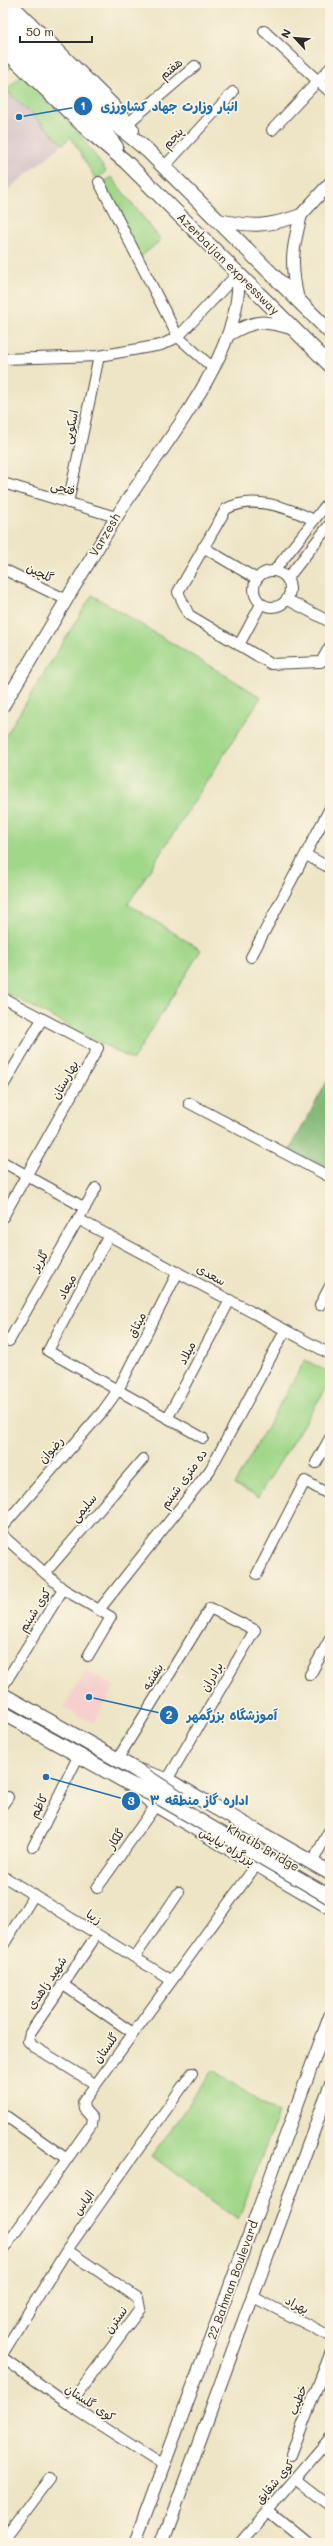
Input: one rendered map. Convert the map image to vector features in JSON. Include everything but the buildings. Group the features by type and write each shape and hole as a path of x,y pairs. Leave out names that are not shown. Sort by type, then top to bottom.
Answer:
{"highway":[{"path":"9,3 113,106 147,150"},
{"path":"3,16 107,117 147,150"},
{"path":"3,31 100,125 126,162"},
{"path":"3,48 89,131 126,162"},
{"name":"Azerbaijan expressway","path":"147,150 330,332"},
{"name":"Azerbaijan expressway","path":"126,162 330,366"},
{"path":"3,1695 136,1770 167,1780 330,1873"},
{"path":"3,1713 128,1782"},
{"name":"Khatib Bridge","path":"136,1770 330,1886"},
{"name":"بزرگراه نیایش","path":"128,1782 156,1805 330,1906"},
{"name":"Khatib Bridge","path":"128,1782 162,1799 330,1897"},
{"path":"298,1888 312,1863"}],"main road":[{"path":"218,220 248,226 276,224 301,214 330,183"},
{"path":"298,300 292,271 294,242 301,214"},
{"name":"Varzesh","path":"3,706 7,689 67,600 116,517 199,393 213,368 236,315 240,291 238,273"},
{"path":"228,335 255,322 267,321 294,330"},
{"name":"22 Bahman Boulevard","path":"135,2543 330,2016"},
{"name":"22 Bahman Boulevard","path":"162,2543 253,2297 327,2104 330,2086"}],"street":[{"path":"264,31 330,92"},
{"name":"هفتم","path":"127,124 195,66"},
{"path":"272,130 330,68"},
{"name":"پنجم","path":"164,167 233,92"},
{"path":"99,182 178,337 213,368"},
{"path":"3,359 98,356 161,345 178,337 238,273"},
{"name":"اسکویی","path":"68,502 98,356"},
{"name":"فتحی","path":"3,483 116,517"},
{"path":"274,571 330,500"},
{"path":"314,520 286,506 238,503 226,509 178,592 189,615 271,664 321,662 330,646"},
{"path":"287,579 329,529"},
{"path":"203,547 255,578"},
{"name":"گلچین","path":"3,569 67,600"},
{"path":"274,571 287,579 292,590 288,600 276,609 261,604 252,592 255,578 264,572 274,571"},
{"path":"288,600 330,622"},
{"path":"239,645 261,604"},
{"path":"251,957 330,808"},
{"path":"306,855 330,868"},
{"name":"بهارستان","path":"3,998 98,1048 3,1217"},
{"path":"3,1086 42,1019"},
{"path":"189,1103 330,1177"},
{"path":"3,1162 85,1208"},
{"name":"گلریز","path":"3,1338 9,1341 96,1188"},
{"name":"سعدی","path":"78,1219 330,1354"},
{"name":"میعاد","path":"109,1236 48,1351 118,1390"},
{"name":"میثاق","path":"118,1390 178,1272"},
{"path":"320,1305 330,1286"},
{"name":"میلاد","path":"168,1417 230,1300"},
{"name":"ده متری شبنم","path":"99,1610 210,1470 285,1331"},
{"path":"118,1390 203,1438"},
{"name":"رضوان","path":"3,1526 103,1411 118,1390"},
{"path":"316,1463 330,1438"},
{"name":"سلیمی","path":"46,1573 143,1459"},
{"path":"257,1574 305,1481 330,1496"},
{"path":"3,1536 63,1589 111,1617 88,1656"},
{"name":"کوی شبنم","path":"3,1686 63,1589"},
{"name":"بنفشه","path":"117,1760 210,1608"},
{"name":"برادران","path":"167,1780 255,1630 210,1608"},
{"path":"310,1675 329,1643"},
{"name":"کاظم","path":"33,1847 79,1755"},
{"name":"گلکار","path":"97,1888 156,1805"},
{"path":"312,1863 330,1829"},
{"name":"گلستان","path":"3,2250 6,2239 67,2159 93,2122 82,2106 95,2084 257,1864"},
{"name":"زیبا","path":"3,1876 171,1980"},
{"path":"135,1957 179,1892"},
{"path":"3,1946 34,1895"},
{"name":"شهید زاهدی","path":"92,1942 30,2033 28,2041 33,2046 95,2084"},
{"path":"62,1984 133,2033"},
{"name":"الیاس","path":"3,2353 66,2250 192,2073"},
{"path":"3,2114 67,2159"},
{"name":"نسترن","path":"66,2250 138,2298 140,2309 69,2406"},
{"name":"بهراد","path":"253,2297 330,2336"},
{"name":"خطیب","path":"291,2455 330,2354"},
{"name":"کوی گلستان","path":"3,2358 69,2406 164,2466"},
{"name":"کوی شقایق","path":"240,2543 330,2438"},
{"path":"3,2540 49,2479"},
{"path":"295,2479 330,2506"},
{"path":"268,2511 307,2543"}],"shaded area":[{"path":"3,87 63,144 3,194"},
{"path":"85,1670 115,1686 94,1723 64,1708"}],"green space":[{"path":"3,58 12,66 3,75"},
{"path":"23,74 79,133 106,171 96,180 71,137 63,144 6,90"},
{"path":"111,177 161,240 138,259 100,185"},
{"path":"92,595 261,697 128,904 201,950 133,1060 3,991 3,740"},
{"path":"330,1076 330,1174 288,1153"},
{"path":"305,1360 330,1373 330,1382 258,1497 234,1485"},
{"path":"213,2070 278,2114 238,2220 152,2156"}],"place":[{"name":"انبار وزارت جهاد کشاورزی","path":"19,117"},
{"name":"آموزشگاه بزرگمهر","path":"89,1697"},
{"name":"اداره گاز منطقه ۳","path":"46,1777"}]}
